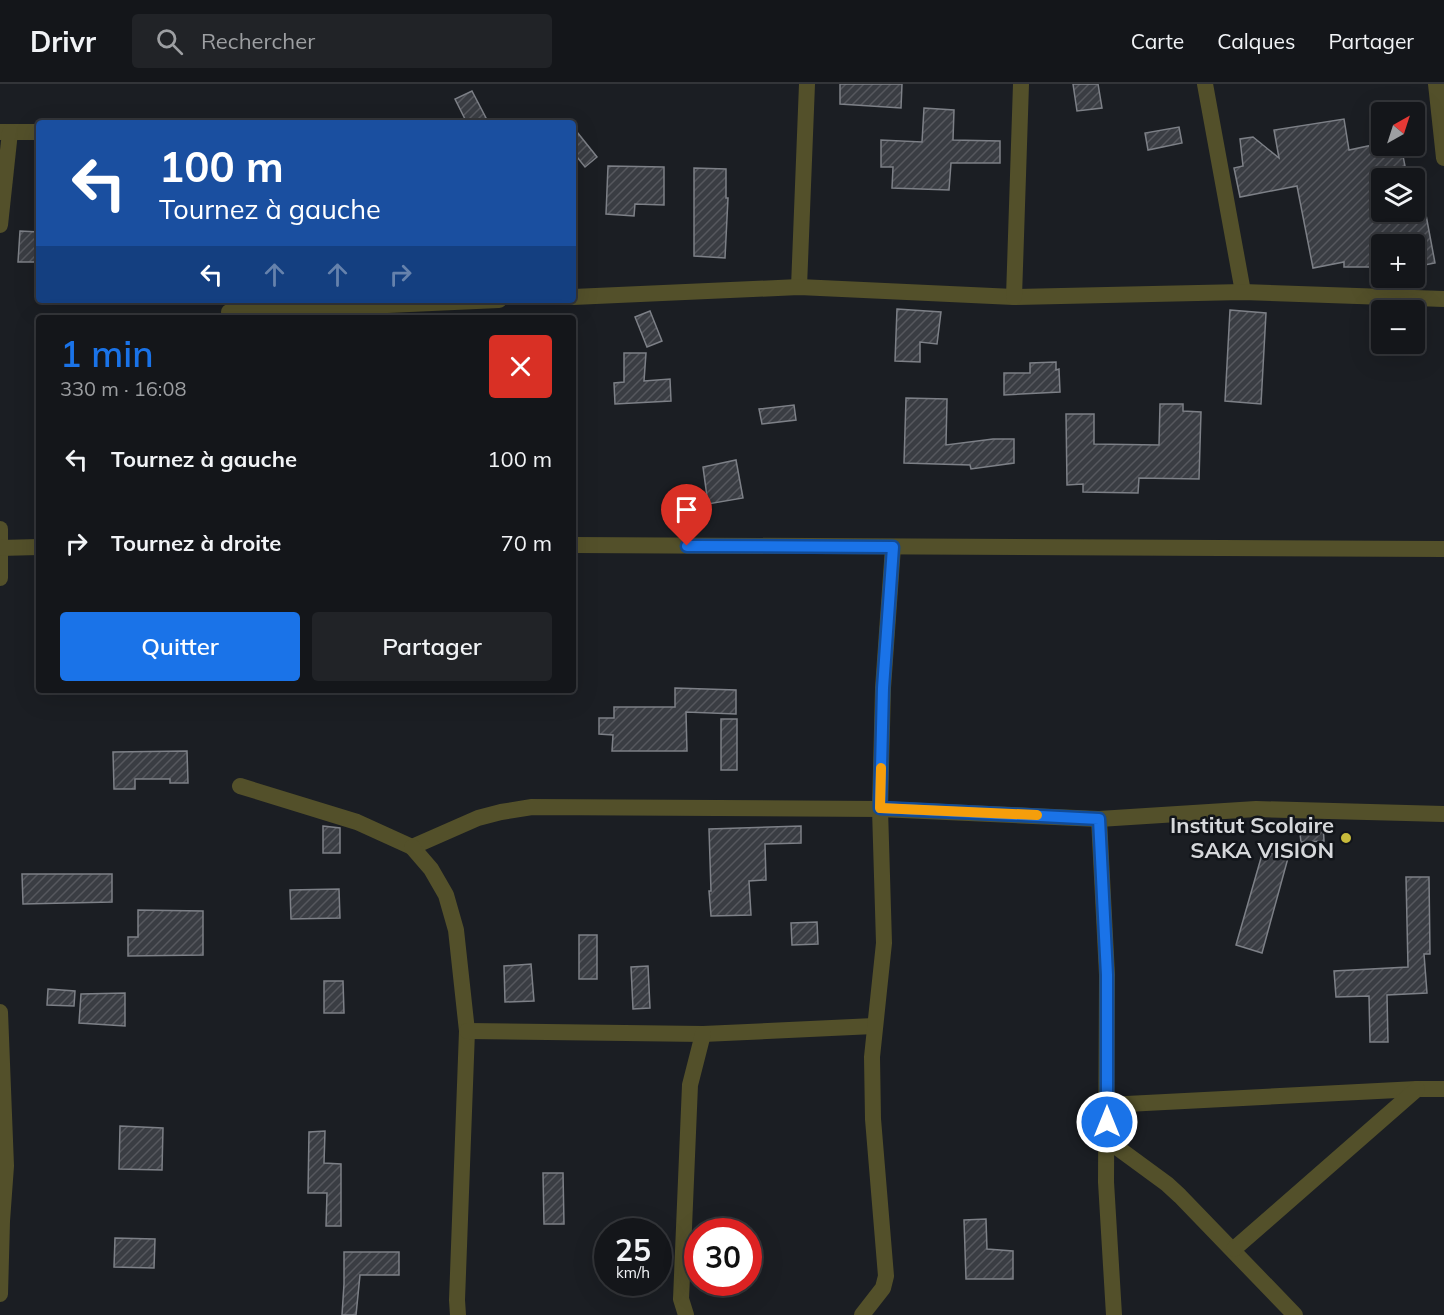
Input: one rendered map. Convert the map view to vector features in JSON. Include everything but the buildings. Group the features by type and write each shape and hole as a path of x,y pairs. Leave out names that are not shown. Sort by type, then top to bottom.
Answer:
{"street":[{"path":"799,287 807,84"},
{"path":"1014,297 1021,84"},
{"path":"1205,84 1244,292"},
{"path":"1436,84 1444,158"},
{"path":"0,225 5,132 36,132"},
{"path":"576,297 799,287 1014,297 1244,292 1444,299"},
{"path":"229,312 432,303"},
{"path":"0,529 0,578"},
{"path":"576,545 1444,549"},
{"path":"0,548 36,547"},
{"path":"862,1315 883,1288 886,1276 873,1119 872,1057 884,943 880,808 883,688 893,547"},
{"path":"240,786 357,822 412,847 431,869 446,895 456,930 467,1031 456,1300 458,1315"},
{"path":"412,847 478,818 532,807 880,808 1099,819 1256,809 1444,814"},
{"path":"1099,819 1107,975 1106,1182 1114,1315"},
{"path":"0,1012 6,1166 1,1221 0,1294"},
{"path":"467,1031 703,1034 874,1026"},
{"path":"686,1315 681,1299 690,1085 703,1034"},
{"path":"1234,1249 1417,1089"},
{"path":"1107,1105 1444,1089"},
{"path":"1107,1140 1167,1184 1234,1249 1295,1315"}],"slow traffic":[{"path":"881,768 880,808 1037,815"}],"place":[{"name":"Institut Scolaire SAKA VISION","path":"1346,838"}],"route":[{"path":"687,546 893,547 884,664 880,808 1099,819 1107,975 1107,1122"}]}
